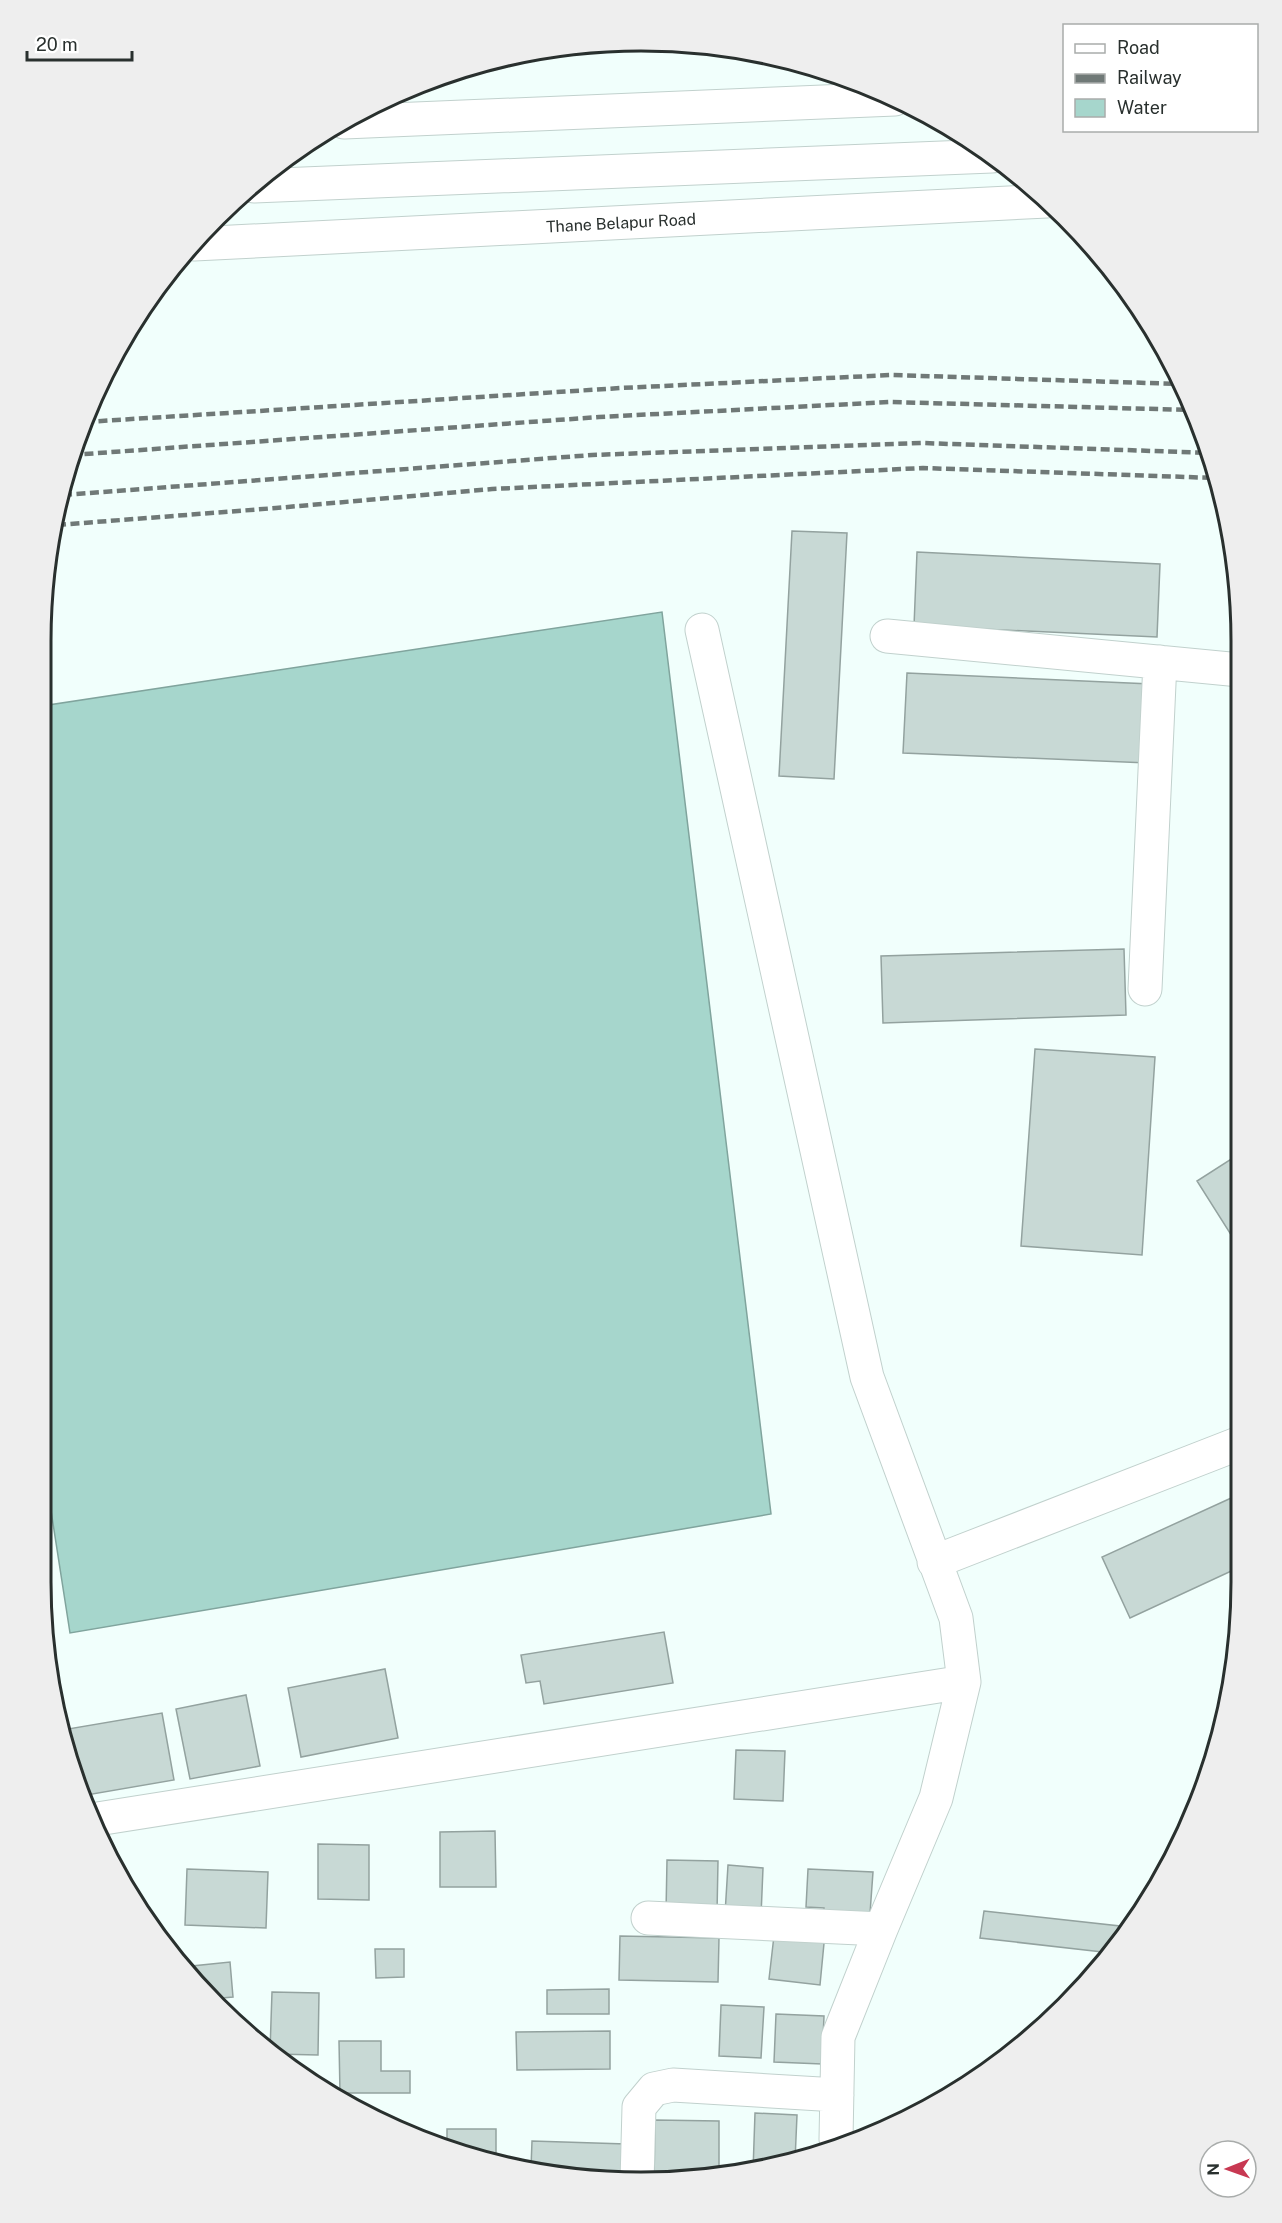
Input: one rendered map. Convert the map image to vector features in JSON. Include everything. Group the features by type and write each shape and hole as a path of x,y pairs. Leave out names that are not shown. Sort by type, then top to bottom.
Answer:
{"main road":[{"path":"363,121 875,100"},
{"path":"267,185 978,157"},
{"name":"Thane Belapur Road","path":"205,243 1035,202"},
{"path":"213,235 236,242"},
{"path":"702,630 867,1377 956,1618 964,1682 936,1798 880,1929 838,2037 836,2139"},
{"path":"887,636 1231,669"},
{"path":"1145,989 1160,662"},
{"path":"934,1563 1231,1447"},
{"path":"101,1818 964,1682"},
{"path":"648,1918 880,1929"},
{"path":"637,2172 639,2107 654,2090 673,2085 837,2095"}],"water":[{"path":"662,612 771,1514 70,1633 51,1511 51,705"}],"building":[{"path":"792,531 847,533 834,779 779,776"},
{"path":"917,552 1160,564 1157,637 914,626"},
{"path":"907,673 1151,684 1148,763 903,753"},
{"path":"1124,949 1126,1015 883,1023 881,956"},
{"path":"1035,1049 1155,1057 1142,1255 1021,1246"},
{"path":"1231,1159 1231,1235 1197,1181"},
{"path":"1231,1498 1231,1571 1130,1618 1102,1557"},
{"path":"664,1632 673,1683 544,1704 540,1681 526,1683 521,1655"},
{"path":"385,1669 398,1738 301,1757 288,1688"},
{"path":"246,1695 260,1766 190,1779 176,1709"},
{"path":"162,1713 174,1780 91,1794 70,1729"},
{"path":"736,1750 785,1751 783,1801 734,1799"},
{"path":"495,1831 496,1887 440,1887 440,1832"},
{"path":"318,1844 369,1845 369,1900 318,1899"},
{"path":"667,1860 718,1861 717,1913 666,1912"},
{"path":"728,1865 763,1868 761,1916 725,1914"},
{"path":"187,1869 268,1872 266,1928 185,1925"},
{"path":"808,1869 873,1872 869,1927 824,1924 824,1908 806,1907"},
{"path":"984,1911 1120,1926 1100,1952 980,1938"},
{"path":"775,1927 825,1933 820,1985 769,1979"},
{"path":"620,1936 719,1938 718,1982 619,1980"},
{"path":"375,1949 404,1949 404,1977 376,1978"},
{"path":"230,1962 233,1997 223,1998 193,1966"},
{"path":"609,1989 609,2014 547,2014 547,1990"},
{"path":"272,1992 319,1993 318,2055 288,2054 270,2041"},
{"path":"721,2005 764,2007 761,2058 719,2056"},
{"path":"776,2014 824,2016 822,2064 774,2062"},
{"path":"610,2031 610,2069 517,2070 516,2032"},
{"path":"339,2041 381,2041 381,2071 410,2071 410,2093 346,2093 340,2089"},
{"path":"755,2113 797,2115 795,2152 753,2161"},
{"path":"655,2120 719,2121 719,2167 654,2172"},
{"path":"447,2129 496,2129 496,2154 488,2152 447,2139"},
{"path":"532,2141 626,2144 625,2172 602,2171 531,2162"}],"railway":[{"path":"93,421 621,388 891,375 1172,384"},
{"path":"81,454 599,417 890,402 1184,410"},
{"path":"69,495 592,455 922,443 1200,453"},
{"path":"62,525 492,489 923,468 1208,478"}]}
